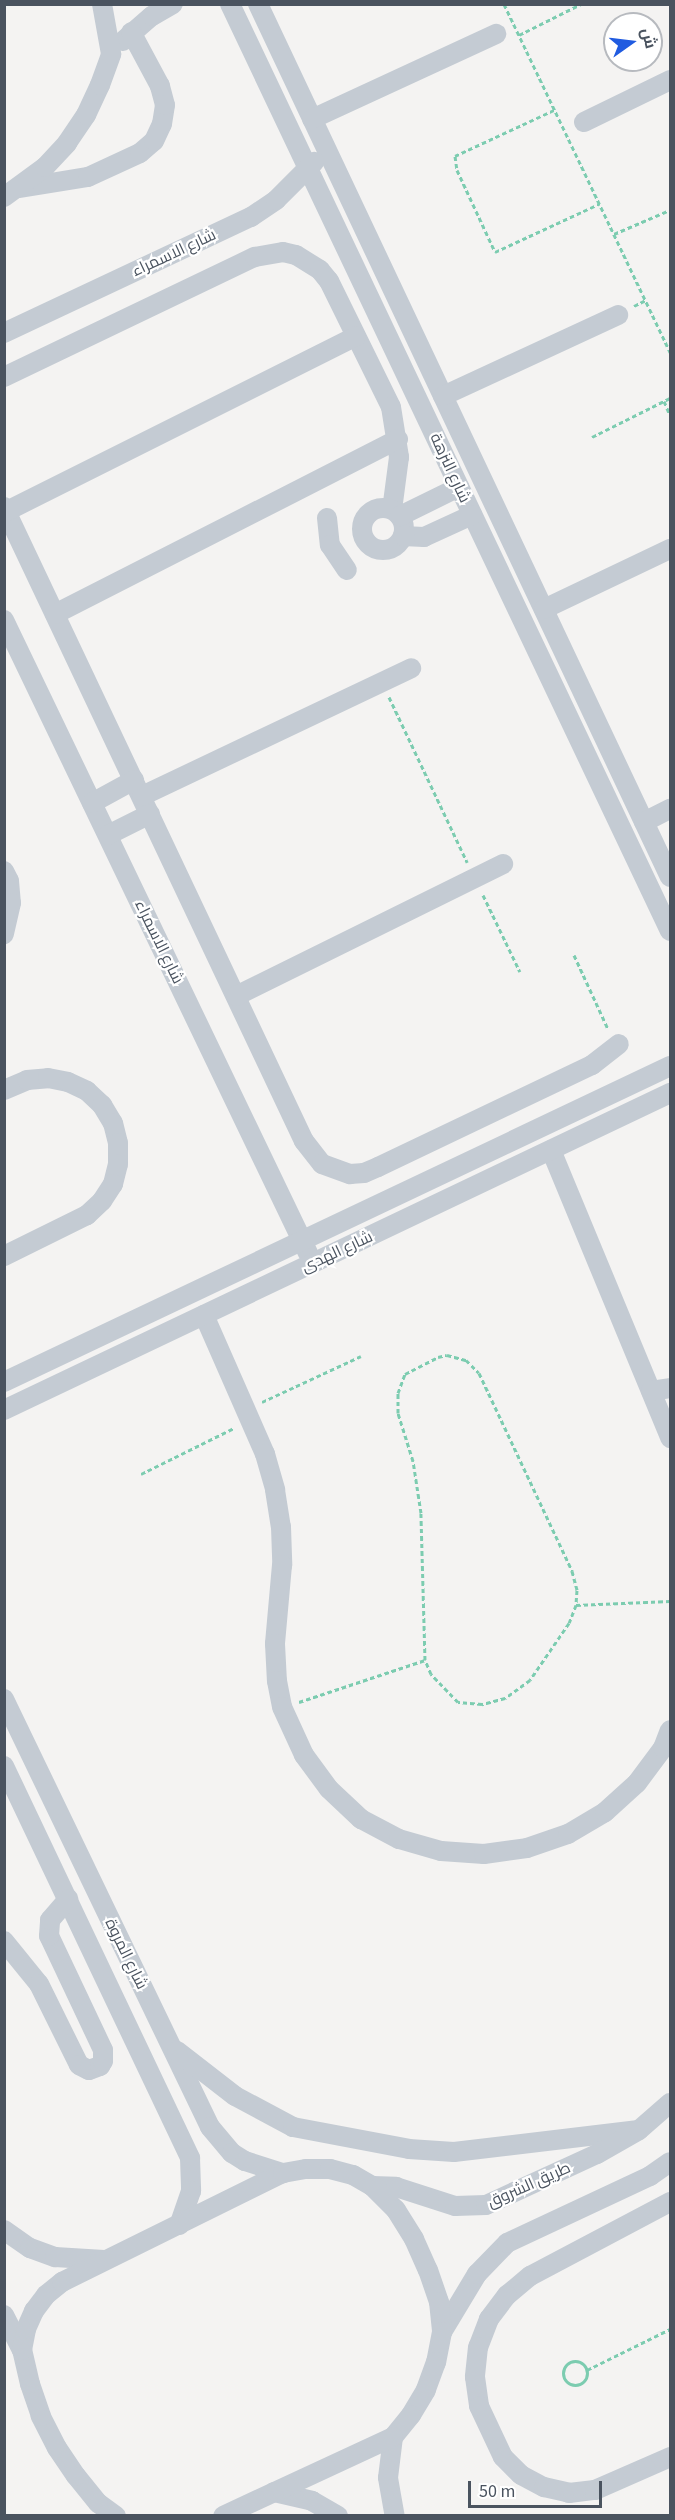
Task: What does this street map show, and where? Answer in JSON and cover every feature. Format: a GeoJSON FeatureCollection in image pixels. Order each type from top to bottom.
{"type":"FeatureCollection","features":[{"type":"Feature","properties":{"kind":"street"},"geometry":{"type":"LineString","coordinates":[[102,4],[111,54]]}},
{"type":"Feature","properties":{"kind":"street"},"geometry":{"type":"LineString","coordinates":[[12,193],[45,167],[67,142],[91,105],[111,54],[131,32],[173,4]]}},
{"type":"Feature","properties":{"kind":"street","name":"شارع النزهة"},"geometry":{"type":"LineString","coordinates":[[230,4],[670,931]]}},
{"type":"Feature","properties":{"kind":"street","name":"شارع النزهة"},"geometry":{"type":"LineString","coordinates":[[258,4],[670,877]]}},
{"type":"Feature","properties":{"kind":"street"},"geometry":{"type":"LineString","coordinates":[[12,193],[88,177],[140,153],[154,141],[162,124],[165,105],[160,86],[131,32]]}},
{"type":"Feature","properties":{"kind":"street"},"geometry":{"type":"LineString","coordinates":[[312,119],[496,34]]}},
{"type":"Feature","properties":{"kind":"street"},"geometry":{"type":"LineString","coordinates":[[584,122],[670,80]]}},
{"type":"Feature","properties":{"kind":"street","name":"شارع الاسمراء"},"geometry":{"type":"LineString","coordinates":[[4,333],[251,217],[276,200],[326,149]]}},
{"type":"Feature","properties":{"kind":"street"},"geometry":{"type":"LineString","coordinates":[[4,377],[255,257],[269,253],[296,255],[320,270],[329,280],[391,407],[398,439],[399,474],[396,513],[404,526],[403,536],[396,546],[379,550],[368,544],[362,534],[363,522],[369,512],[380,508],[396,513],[459,487]]}},
{"type":"Feature","properties":{"kind":"street"},"geometry":{"type":"LineString","coordinates":[[443,396],[618,315]]}},
{"type":"Feature","properties":{"kind":"street"},"geometry":{"type":"LineString","coordinates":[[356,336],[6,509],[311,1153],[322,1164],[350,1174],[364,1173],[592,1065],[615,1048]]}},
{"type":"Feature","properties":{"kind":"street"},"geometry":{"type":"LineString","coordinates":[[55,614],[398,439]]}},
{"type":"Feature","properties":{"kind":"street"},"geometry":{"type":"LineString","coordinates":[[403,536],[424,537],[472,515]]}},
{"type":"Feature","properties":{"kind":"street"},"geometry":{"type":"LineString","coordinates":[[327,518],[330,545],[347,570]]}},
{"type":"Feature","properties":{"kind":"street"},"geometry":{"type":"LineString","coordinates":[[330,545],[362,534]]}},
{"type":"Feature","properties":{"kind":"street"},"geometry":{"type":"LineString","coordinates":[[543,609],[670,549]]}},
{"type":"Feature","properties":{"kind":"street","name":"شارع الاسمراء"},"geometry":{"type":"LineString","coordinates":[[4,620],[312,1264]]}},
{"type":"Feature","properties":{"kind":"street"},"geometry":{"type":"LineString","coordinates":[[92,803],[142,797],[411,668]]}},
{"type":"Feature","properties":{"kind":"street"},"geometry":{"type":"LineString","coordinates":[[108,836],[142,797]]}},
{"type":"Feature","properties":{"kind":"street"},"geometry":{"type":"LineString","coordinates":[[644,822],[670,809]]}},
{"type":"Feature","properties":{"kind":"street"},"geometry":{"type":"LineString","coordinates":[[236,996],[503,864]]}},
{"type":"Feature","properties":{"kind":"street"},"geometry":{"type":"LineString","coordinates":[[4,871],[9,880],[11,903],[4,934]]}},
{"type":"Feature","properties":{"kind":"street","name":"شارع الهدى"},"geometry":{"type":"LineString","coordinates":[[4,1382],[670,1066]]}},
{"type":"Feature","properties":{"kind":"street"},"geometry":{"type":"LineString","coordinates":[[4,1089],[27,1080],[48,1078],[68,1082],[87,1091],[102,1105],[113,1123],[118,1143],[118,1164],[113,1184],[102,1201],[87,1215],[4,1256]]}},
{"type":"Feature","properties":{"kind":"street","name":"شارع الهدى"},"geometry":{"type":"LineString","coordinates":[[4,1410],[670,1093]]}},
{"type":"Feature","properties":{"kind":"street"},"geometry":{"type":"LineString","coordinates":[[551,1150],[661,1390],[670,1438]]}},
{"type":"Feature","properties":{"kind":"street"},"geometry":{"type":"LineString","coordinates":[[204,1315],[265,1454],[275,1490],[281,1527],[282,1565],[275,1644],[277,1681],[282,1707],[304,1755],[329,1789],[361,1819],[399,1839],[441,1851],[484,1854],[527,1848],[558,1838],[605,1812],[637,1783],[663,1748],[670,1730]]}},
{"type":"Feature","properties":{"kind":"street","name":"شارع المروة"},"geometry":{"type":"LineString","coordinates":[[4,1700],[210,2127],[220,2141],[246,2161],[284,2173]]}},
{"type":"Feature","properties":{"kind":"street","name":"شارع المروة"},"geometry":{"type":"LineString","coordinates":[[4,1766],[190,2158],[191,2191],[179,2225]]}},
{"type":"Feature","properties":{"kind":"street"},"geometry":{"type":"LineString","coordinates":[[4,1941],[39,1984],[79,2065],[89,2070],[100,2066],[104,2055],[103,2050],[49,1936],[50,1920],[68,1899]]}},
{"type":"Feature","properties":{"kind":"street"},"geometry":{"type":"LineString","coordinates":[[170,2044],[235,2096],[293,2127],[409,2149],[454,2152],[639,2130]]}},
{"type":"Feature","properties":{"kind":"street","name":"طريق الشروق"},"geometry":{"type":"LineString","coordinates":[[372,2186],[396,2187],[455,2206],[486,2205],[597,2154],[639,2130],[670,2103]]}},
{"type":"Feature","properties":{"kind":"street"},"geometry":{"type":"LineString","coordinates":[[442,2332],[477,2274],[507,2243],[650,2176],[670,2162]]}},
{"type":"Feature","properties":{"kind":"street"},"geometry":{"type":"LineString","coordinates":[[22,2350],[26,2330],[34,2311],[46,2295],[62,2282],[284,2173],[306,2169],[330,2169],[352,2175],[372,2186],[396,2210],[414,2239],[439,2302],[442,2332],[436,2362],[426,2390],[411,2415],[393,2437],[223,2516]]}},
{"type":"Feature","properties":{"kind":"street"},"geometry":{"type":"LineString","coordinates":[[670,2202],[530,2276],[507,2295],[489,2319],[482,2338],[475,2377],[479,2406],[502,2457],[521,2475],[544,2487],[569,2493],[595,2490],[670,2457]]}},
{"type":"Feature","properties":{"kind":"street"},"geometry":{"type":"LineString","coordinates":[[4,2230],[30,2248],[55,2257],[106,2260]]}},
{"type":"Feature","properties":{"kind":"street"},"geometry":{"type":"LineString","coordinates":[[4,2315],[22,2350],[30,2384],[57,2448],[98,2503],[116,2516]]}},
{"type":"Feature","properties":{"kind":"street"},"geometry":{"type":"LineString","coordinates":[[393,2437],[388,2478],[395,2516]]}},
{"type":"Feature","properties":{"kind":"street"},"geometry":{"type":"LineString","coordinates":[[274,2492],[312,2501],[338,2516]]}},
{"type":"Feature","properties":{"kind":"path"},"geometry":{"type":"LineString","coordinates":[[504,4],[670,352]]}},
{"type":"Feature","properties":{"kind":"path"},"geometry":{"type":"LineString","coordinates":[[519,35],[581,4]]}},
{"type":"Feature","properties":{"kind":"path"},"geometry":{"type":"LineString","coordinates":[[554,110],[455,156],[456,170],[495,252],[599,204]]}},
{"type":"Feature","properties":{"kind":"path"},"geometry":{"type":"LineString","coordinates":[[614,234],[670,210]]}},
{"type":"Feature","properties":{"kind":"path"},"geometry":{"type":"LineString","coordinates":[[663,337],[670,334]]}},
{"type":"Feature","properties":{"kind":"path"},"geometry":{"type":"LineString","coordinates":[[592,438],[670,398]]}},
{"type":"Feature","properties":{"kind":"path"},"geometry":{"type":"LineString","coordinates":[[664,401],[670,414]]}},
{"type":"Feature","properties":{"kind":"path"},"geometry":{"type":"LineString","coordinates":[[381,682],[520,972]]}},
{"type":"Feature","properties":{"kind":"path"},"geometry":{"type":"LineString","coordinates":[[574,955],[608,1024],[615,1048]]}},
{"type":"Feature","properties":{"kind":"path"},"geometry":{"type":"LineString","coordinates":[[141,1474],[248,1414],[361,1356]]}},
{"type":"Feature","properties":{"kind":"path"},"geometry":{"type":"LineString","coordinates":[[438,1357],[457,1357],[466,1360],[479,1373],[572,1572],[577,1590],[576,1605],[569,1623],[530,1680],[505,1698],[482,1704],[458,1702],[431,1674],[425,1660],[419,1491],[398,1403],[398,1393],[405,1374],[438,1357]]}},
{"type":"Feature","properties":{"kind":"path"},"geometry":{"type":"LineString","coordinates":[[576,1605],[670,1601]]}},
{"type":"Feature","properties":{"kind":"path"},"geometry":{"type":"LineString","coordinates":[[282,1707],[425,1660]]}},
{"type":"Feature","properties":{"kind":"path"},"geometry":{"type":"LineString","coordinates":[[587,2370],[670,2329]]}},
{"type":"Feature","properties":{"kind":"path"},"geometry":{"type":"LineString","coordinates":[[570,2362],[580,2362],[587,2370],[587,2376],[581,2384],[570,2385],[564,2377],[563,2371],[570,2362]]}}]}
